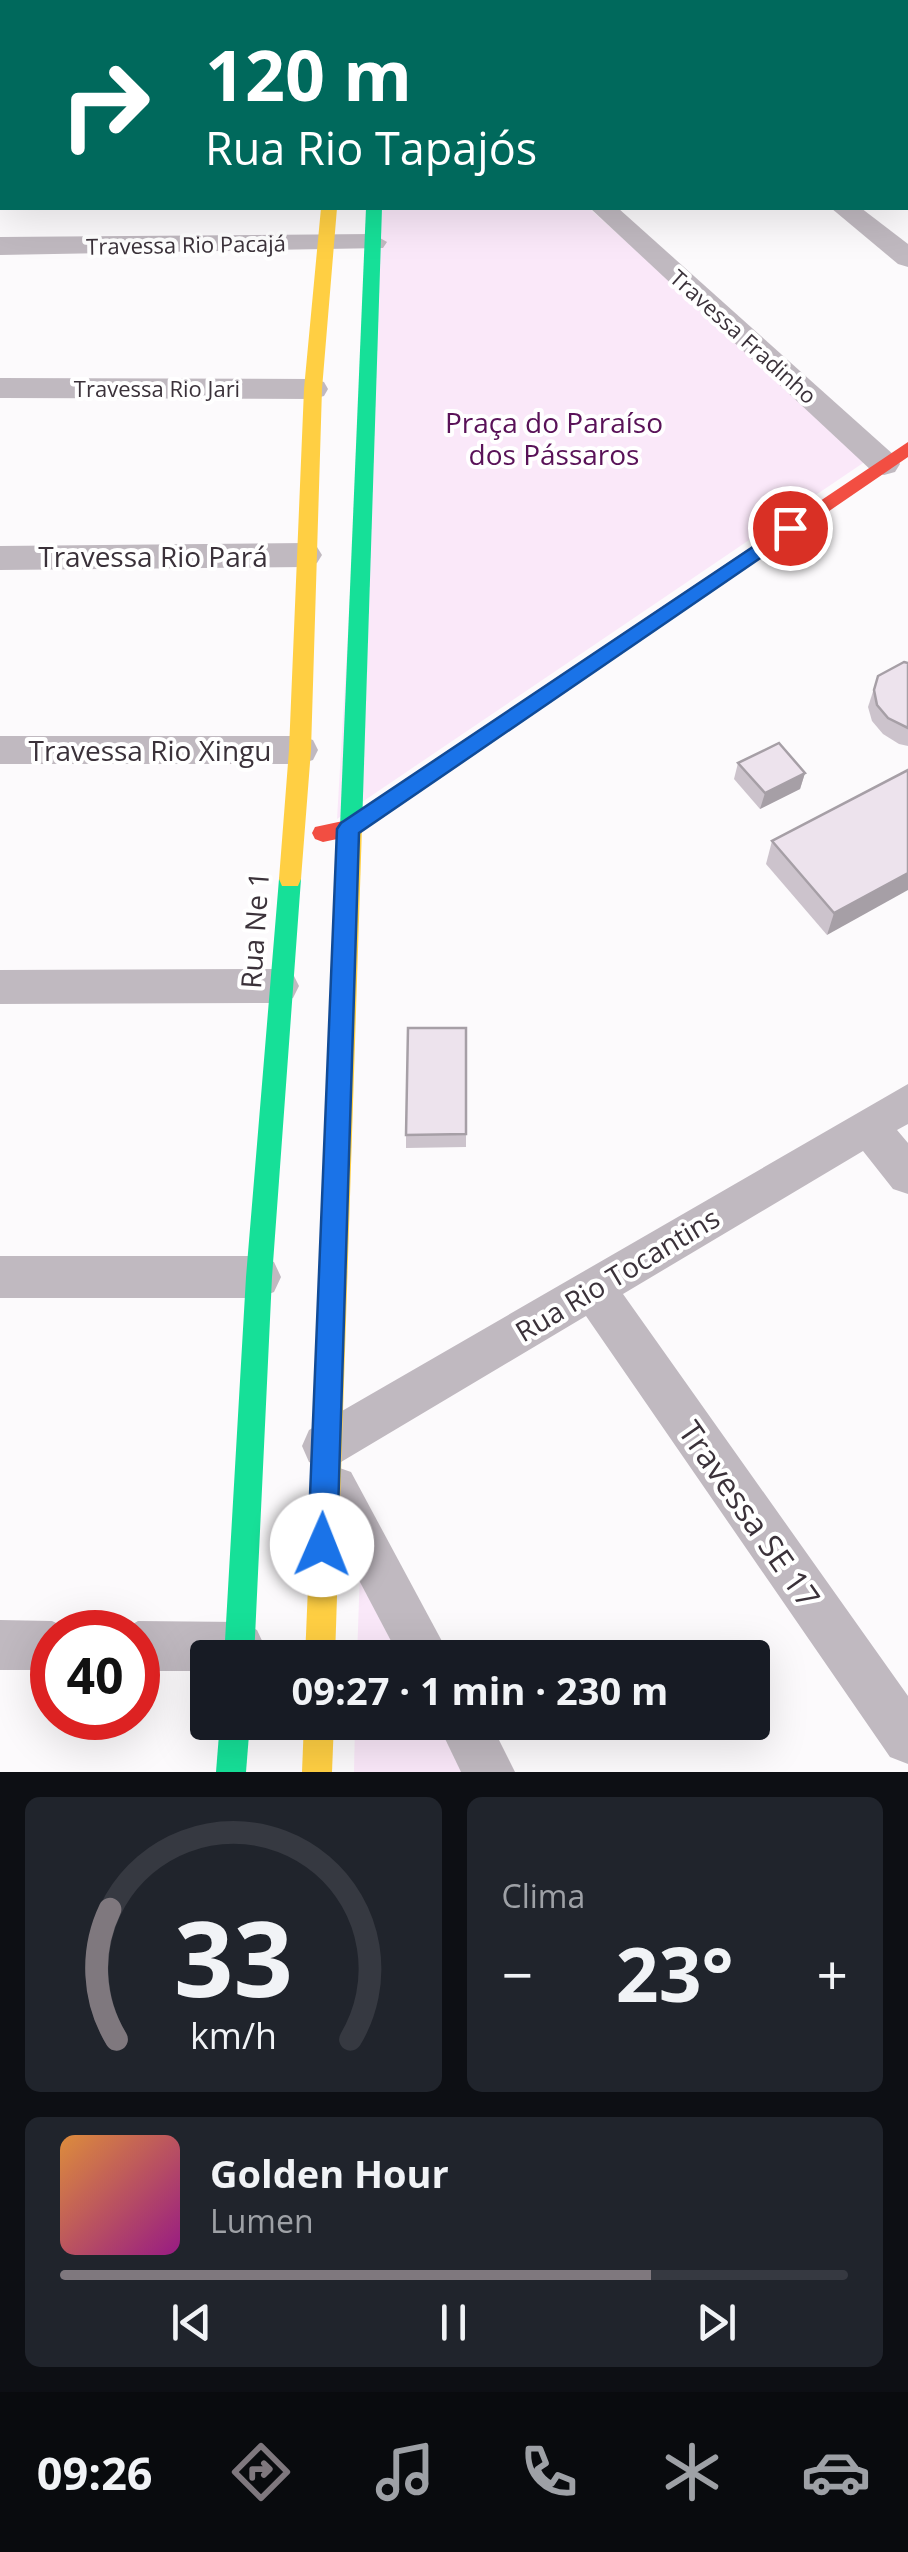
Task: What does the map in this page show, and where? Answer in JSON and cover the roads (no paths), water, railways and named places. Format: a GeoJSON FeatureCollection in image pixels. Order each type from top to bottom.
{"type":"FeatureCollection","features":[{"type":"Feature","properties":{"kind":"street","name":"Rua Ne 1"},"geometry":{"type":"LineString","coordinates":[[241,1640],[259,1276],[300,750],[314,389],[329,210]]}},
{"type":"Feature","properties":{"kind":"street"},"geometry":{"type":"LineString","coordinates":[[320,1640],[374,210]]}},
{"type":"Feature","properties":{"kind":"street","name":"Travessa Fradinho"},"geometry":{"type":"LineString","coordinates":[[605,210],[896,456]]}},
{"type":"Feature","properties":{"kind":"street"},"geometry":{"type":"LineString","coordinates":[[848,210],[908,258]]}},
{"type":"Feature","properties":{"kind":"street","name":"Travessa Rio Pacajá"},"geometry":{"type":"LineString","coordinates":[[0,246],[373,242]]}},
{"type":"Feature","properties":{"kind":"street","name":"Travessa Rio Jari"},"geometry":{"type":"LineString","coordinates":[[0,388],[314,389]]}},
{"type":"Feature","properties":{"kind":"street"},"geometry":{"type":"LineString","coordinates":[[291,838],[348,829],[896,456]]}},
{"type":"Feature","properties":{"kind":"street","name":"Travessa Rio Pará"},"geometry":{"type":"LineString","coordinates":[[0,558],[306,555]]}},
{"type":"Feature","properties":{"kind":"street","name":"Travessa Rio Xingu"},"geometry":{"type":"LineString","coordinates":[[0,750],[300,750]]}},
{"type":"Feature","properties":{"kind":"street"},"geometry":{"type":"LineString","coordinates":[[0,987],[279,986]]}},
{"type":"Feature","properties":{"kind":"street","name":"Rua Rio Tocantins"},"geometry":{"type":"LineString","coordinates":[[325,1458],[593,1288],[908,1102]]}},
{"type":"Feature","properties":{"kind":"street"},"geometry":{"type":"LineString","coordinates":[[868,1126],[908,1174]]}},
{"type":"Feature","properties":{"kind":"street"},"geometry":{"type":"LineString","coordinates":[[0,1277],[259,1276]]}},
{"type":"Feature","properties":{"kind":"street","name":"Travessa SE 17"},"geometry":{"type":"LineString","coordinates":[[593,1288],[908,1740]]}},
{"type":"Feature","properties":{"kind":"street"},"geometry":{"type":"LineString","coordinates":[[325,1458],[418,1640]]}},
{"type":"Feature","properties":{"kind":"street"},"geometry":{"type":"LineString","coordinates":[[0,1645],[30,1646]]}},
{"type":"Feature","properties":{"kind":"street"},"geometry":{"type":"LineString","coordinates":[[160,1647],[190,1649]]}},
{"type":"Feature","properties":{"kind":"street"},"geometry":{"type":"LineString","coordinates":[[231,1772],[233,1740]]}},
{"type":"Feature","properties":{"kind":"street"},"geometry":{"type":"LineString","coordinates":[[318,1740],[318,1772]]}},
{"type":"Feature","properties":{"kind":"street"},"geometry":{"type":"LineString","coordinates":[[472,1740],[489,1772]]}},
{"type":"Feature","properties":{"kind":"park label","name":"Praça do Paraíso dos Pássaros"},"geometry":{"type":"Point","coordinates":[554,438]}}]}
